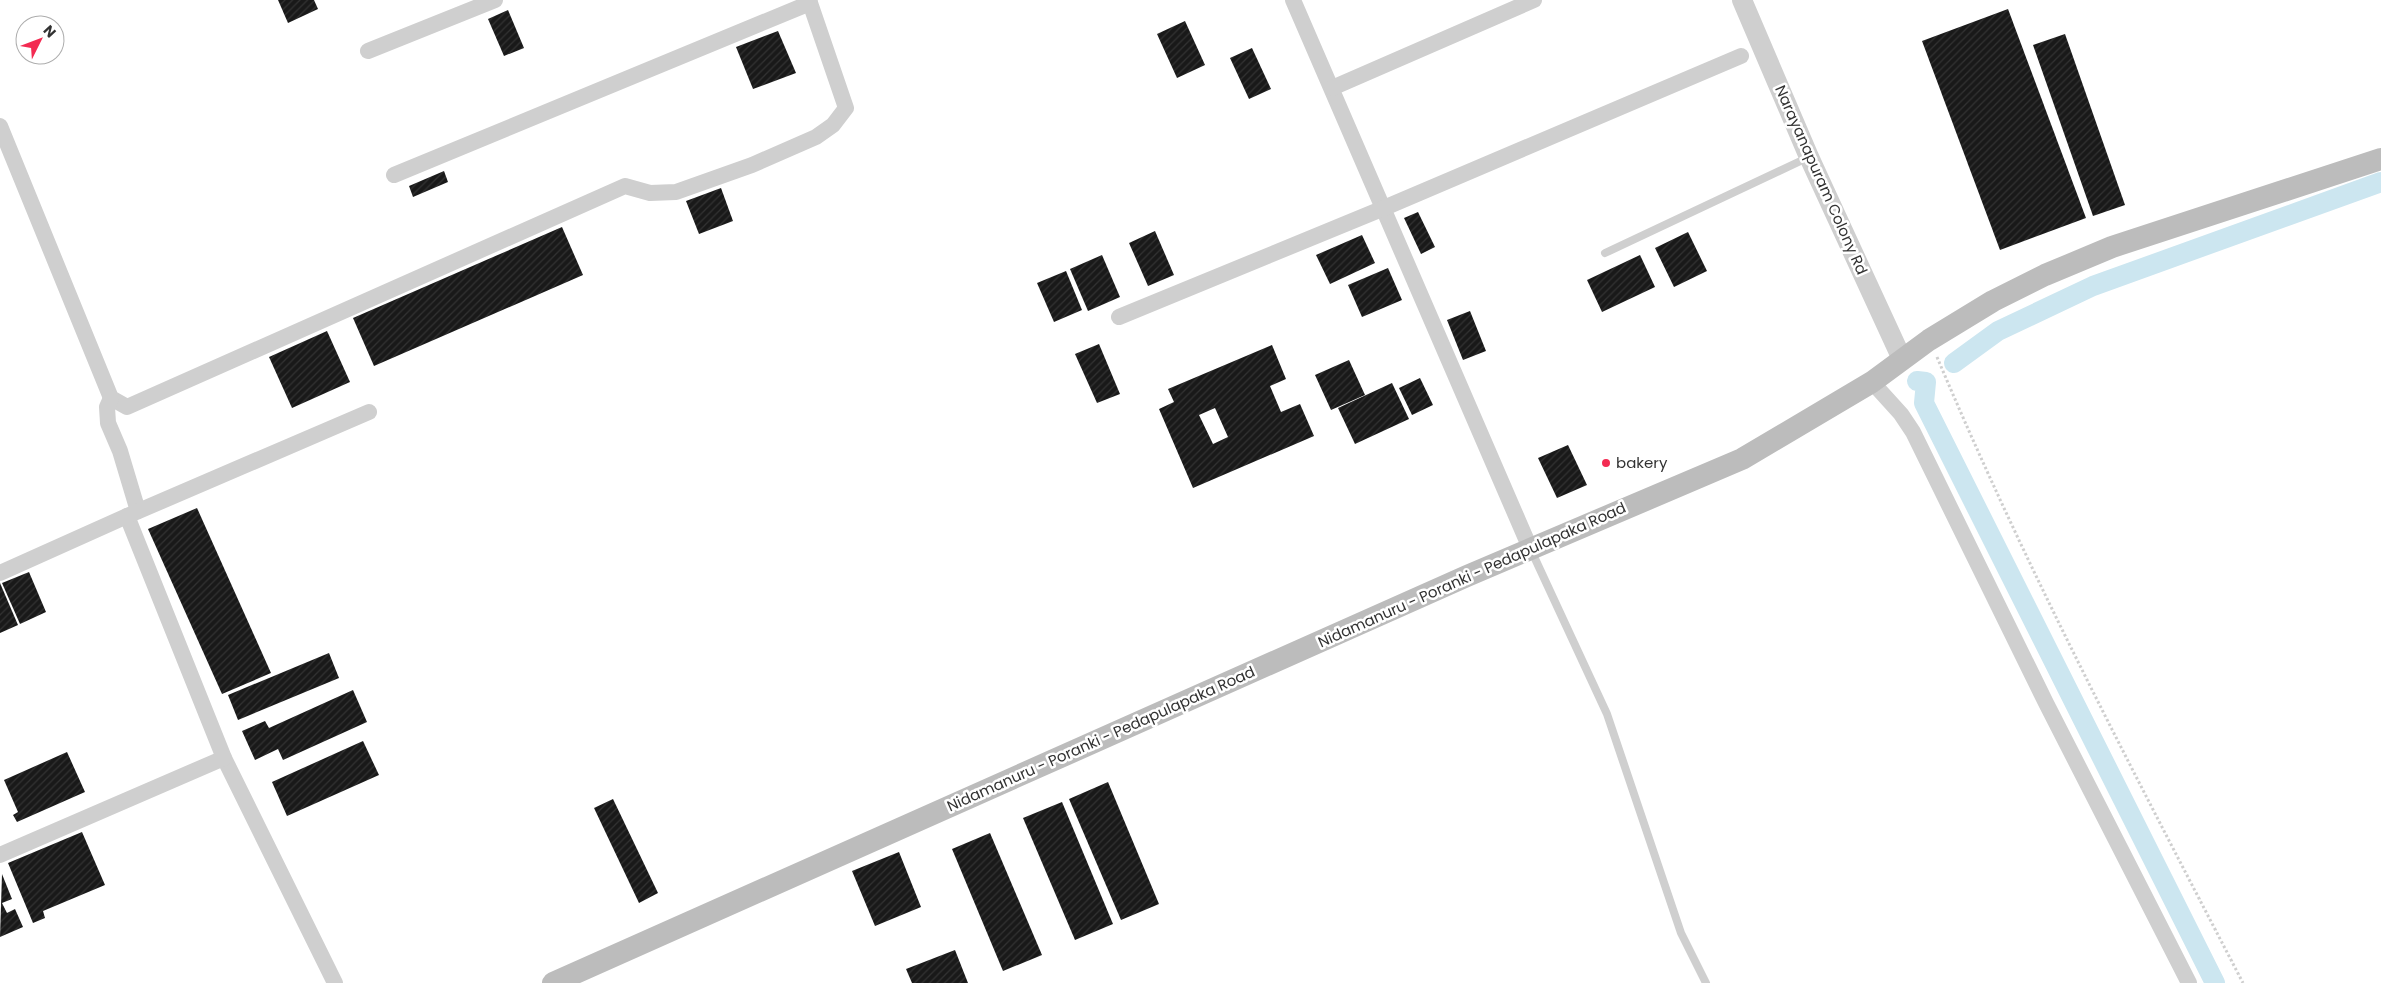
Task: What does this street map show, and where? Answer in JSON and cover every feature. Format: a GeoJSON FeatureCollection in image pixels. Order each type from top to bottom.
{"type":"FeatureCollection","features":[{"type":"Feature","properties":{"kind":"main road","name":"Nidamanuru - Poranki - Pedapulapaka Road"},"geometry":{"type":"LineString","coordinates":[[553,983],[1530,548],[1742,459],[1872,382],[1929,340],[1993,300],[2112,246],[2381,159]]}},
{"type":"Feature","properties":{"kind":"street"},"geometry":{"type":"LineString","coordinates":[[368,51],[495,0]]}},
{"type":"Feature","properties":{"kind":"street"},"geometry":{"type":"LineString","coordinates":[[1293,0],[1530,548]]}},
{"type":"Feature","properties":{"kind":"street"},"geometry":{"type":"LineString","coordinates":[[1332,88],[1534,0]]}},
{"type":"Feature","properties":{"kind":"street","name":"Narayanapuram Colony Rd"},"geometry":{"type":"LineString","coordinates":[[1742,0],[1809,157],[1902,359]]}},
{"type":"Feature","properties":{"kind":"street"},"geometry":{"type":"LineString","coordinates":[[0,126],[111,398],[127,407],[625,186],[650,193],[676,192],[752,165],[816,137],[833,125],[846,108],[809,1],[394,176]]}},
{"type":"Feature","properties":{"kind":"street"},"geometry":{"type":"LineString","coordinates":[[1119,317],[1384,208],[1741,56]]}},
{"type":"Feature","properties":{"kind":"street"},"geometry":{"type":"LineString","coordinates":[[1872,382],[1901,414],[1914,432],[2046,703],[2189,983]]}},
{"type":"Feature","properties":{"kind":"street"},"geometry":{"type":"LineString","coordinates":[[111,398],[107,407],[108,423],[120,451],[133,513],[224,758],[335,983]]}},
{"type":"Feature","properties":{"kind":"street"},"geometry":{"type":"LineString","coordinates":[[0,573],[133,513],[369,412]]}},
{"type":"Feature","properties":{"kind":"street"},"geometry":{"type":"LineString","coordinates":[[0,855],[224,758]]}},
{"type":"Feature","properties":{"kind":"lane"},"geometry":{"type":"LineString","coordinates":[[1605,253],[1809,157]]}},
{"type":"Feature","properties":{"kind":"lane"},"geometry":{"type":"LineString","coordinates":[[1530,548],[1607,714],[1681,933],[1706,983]]}},
{"type":"Feature","properties":{"kind":"path"},"geometry":{"type":"LineString","coordinates":[[1929,340],[1974,445],[2081,669],[2243,983]]}},
{"type":"Feature","properties":{"kind":"building"},"geometry":{"type":"Polygon","coordinates":[[[278,0],[314,0],[318,9],[288,23],[278,0]]]}},
{"type":"Feature","properties":{"kind":"building"},"geometry":{"type":"Polygon","coordinates":[[[2008,9],[2086,218],[2000,250],[1922,41],[2008,9]]]}},
{"type":"Feature","properties":{"kind":"building"},"geometry":{"type":"Polygon","coordinates":[[[508,10],[524,48],[504,56],[488,19],[508,10]]]}},
{"type":"Feature","properties":{"kind":"building"},"geometry":{"type":"Polygon","coordinates":[[[1185,21],[1205,65],[1177,78],[1157,34],[1185,21]]]}},
{"type":"Feature","properties":{"kind":"building"},"geometry":{"type":"Polygon","coordinates":[[[778,31],[796,73],[753,89],[736,47],[778,31]]]}},
{"type":"Feature","properties":{"kind":"building"},"geometry":{"type":"Polygon","coordinates":[[[2065,34],[2125,205],[2093,216],[2033,45],[2065,34]]]}},
{"type":"Feature","properties":{"kind":"building"},"geometry":{"type":"Polygon","coordinates":[[[1252,48],[1271,89],[1249,99],[1230,58],[1252,48]]]}},
{"type":"Feature","properties":{"kind":"building"},"geometry":{"type":"Polygon","coordinates":[[[444,171],[448,182],[413,197],[409,186],[444,171]]]}},
{"type":"Feature","properties":{"kind":"building"},"geometry":{"type":"Polygon","coordinates":[[[721,188],[733,221],[699,234],[686,201],[721,188]]]}},
{"type":"Feature","properties":{"kind":"building"},"geometry":{"type":"Polygon","coordinates":[[[1418,212],[1435,247],[1421,254],[1404,218],[1418,212]]]}},
{"type":"Feature","properties":{"kind":"building"},"geometry":{"type":"Polygon","coordinates":[[[562,227],[583,275],[374,366],[353,318],[562,227]]]}},
{"type":"Feature","properties":{"kind":"building"},"geometry":{"type":"Polygon","coordinates":[[[1155,231],[1174,275],[1148,286],[1129,243],[1155,231]]]}},
{"type":"Feature","properties":{"kind":"building"},"geometry":{"type":"Polygon","coordinates":[[[1688,232],[1707,271],[1674,287],[1655,248],[1688,232]]]}},
{"type":"Feature","properties":{"kind":"building"},"geometry":{"type":"Polygon","coordinates":[[[1362,235],[1375,263],[1330,284],[1316,255],[1362,235]]]}},
{"type":"Feature","properties":{"kind":"building"},"geometry":{"type":"Polygon","coordinates":[[[1102,255],[1120,297],[1088,311],[1070,269],[1102,255]]]}},
{"type":"Feature","properties":{"kind":"building"},"geometry":{"type":"Polygon","coordinates":[[[1640,255],[1655,287],[1602,312],[1587,280],[1640,255]]]}},
{"type":"Feature","properties":{"kind":"building"},"geometry":{"type":"Polygon","coordinates":[[[1388,268],[1402,300],[1362,317],[1348,285],[1388,268]]]}},
{"type":"Feature","properties":{"kind":"building"},"geometry":{"type":"Polygon","coordinates":[[[1066,271],[1082,310],[1054,322],[1037,283],[1066,271]]]}},
{"type":"Feature","properties":{"kind":"building"},"geometry":{"type":"Polygon","coordinates":[[[1470,311],[1486,351],[1463,360],[1447,320],[1470,311]]]}},
{"type":"Feature","properties":{"kind":"building"},"geometry":{"type":"Polygon","coordinates":[[[327,331],[350,382],[292,408],[269,357],[327,331]]]}},
{"type":"Feature","properties":{"kind":"building"},"geometry":{"type":"Polygon","coordinates":[[[1099,344],[1120,394],[1097,403],[1075,354],[1099,344]]]}},
{"type":"Feature","properties":{"kind":"building"},"geometry":{"type":"Polygon","coordinates":[[[1272,345],[1286,379],[1270,386],[1281,412],[1300,404],[1314,436],[1193,488],[1159,409],[1174,402],[1168,389],[1272,345]],[[1215,408],[1199,415],[1213,444],[1228,437],[1215,408]]]}},
{"type":"Feature","properties":{"kind":"building"},"geometry":{"type":"Polygon","coordinates":[[[1349,360],[1365,395],[1331,410],[1315,375],[1349,360]]]}},
{"type":"Feature","properties":{"kind":"building"},"geometry":{"type":"Polygon","coordinates":[[[1420,378],[1433,405],[1412,415],[1399,388],[1420,378]]]}},
{"type":"Feature","properties":{"kind":"building"},"geometry":{"type":"Polygon","coordinates":[[[1392,383],[1409,419],[1355,444],[1338,408],[1392,383]]]}},
{"type":"Feature","properties":{"kind":"building"},"geometry":{"type":"Polygon","coordinates":[[[1568,445],[1587,485],[1557,498],[1538,458],[1568,445]]]}},
{"type":"Feature","properties":{"kind":"building"},"geometry":{"type":"Polygon","coordinates":[[[197,508],[271,673],[222,694],[148,529],[197,508]]]}},
{"type":"Feature","properties":{"kind":"building"},"geometry":{"type":"Polygon","coordinates":[[[29,572],[46,612],[20,624],[2,583],[29,572]]]}},
{"type":"Feature","properties":{"kind":"building"},"geometry":{"type":"Polygon","coordinates":[[[0,583],[18,625],[0,633],[0,583]]]}},
{"type":"Feature","properties":{"kind":"building"},"geometry":{"type":"Polygon","coordinates":[[[329,653],[339,678],[238,720],[228,695],[329,653]]]}},
{"type":"Feature","properties":{"kind":"building"},"geometry":{"type":"Polygon","coordinates":[[[353,690],[367,722],[283,760],[278,749],[255,760],[242,731],[265,721],[269,728],[353,690]]]}},
{"type":"Feature","properties":{"kind":"building"},"geometry":{"type":"Polygon","coordinates":[[[363,741],[379,775],[287,816],[272,782],[363,741]]]}},
{"type":"Feature","properties":{"kind":"building"},"geometry":{"type":"Polygon","coordinates":[[[67,752],[85,792],[17,822],[13,815],[18,812],[4,780],[67,752]]]}},
{"type":"Feature","properties":{"kind":"building"},"geometry":{"type":"Polygon","coordinates":[[[1108,782],[1159,904],[1121,920],[1069,799],[1108,782]]]}},
{"type":"Feature","properties":{"kind":"building"},"geometry":{"type":"Polygon","coordinates":[[[613,799],[658,893],[639,903],[594,808],[613,799]]]}},
{"type":"Feature","properties":{"kind":"building"},"geometry":{"type":"Polygon","coordinates":[[[1062,802],[1113,924],[1075,940],[1023,818],[1062,802]]]}},
{"type":"Feature","properties":{"kind":"building"},"geometry":{"type":"Polygon","coordinates":[[[82,832],[105,885],[43,911],[45,918],[33,923],[8,863],[82,832]]]}},
{"type":"Feature","properties":{"kind":"building"},"geometry":{"type":"Polygon","coordinates":[[[990,833],[1042,955],[1003,971],[952,849],[990,833]]]}},
{"type":"Feature","properties":{"kind":"building"},"geometry":{"type":"Polygon","coordinates":[[[899,852],[921,907],[875,926],[852,871],[899,852]]]}},
{"type":"Feature","properties":{"kind":"building"},"geometry":{"type":"Polygon","coordinates":[[[2,874],[12,899],[2,903],[7,913],[15,909],[23,927],[0,937],[2,874]]]}},
{"type":"Feature","properties":{"kind":"building"},"geometry":{"type":"Polygon","coordinates":[[[955,950],[968,983],[912,983],[906,969],[955,950]]]}},
{"type":"Feature","properties":{"kind":"waterway"},"geometry":{"type":"LineString","coordinates":[[1954,363],[1998,331],[2093,286],[2381,182]]}},
{"type":"Feature","properties":{"kind":"waterway"},"geometry":{"type":"LineString","coordinates":[[1917,381],[1926,382],[1924,403],[2215,983]]}},
{"type":"Feature","properties":{"kind":"place","name":"bakery"},"geometry":{"type":"Point","coordinates":[1606,463]}}]}
